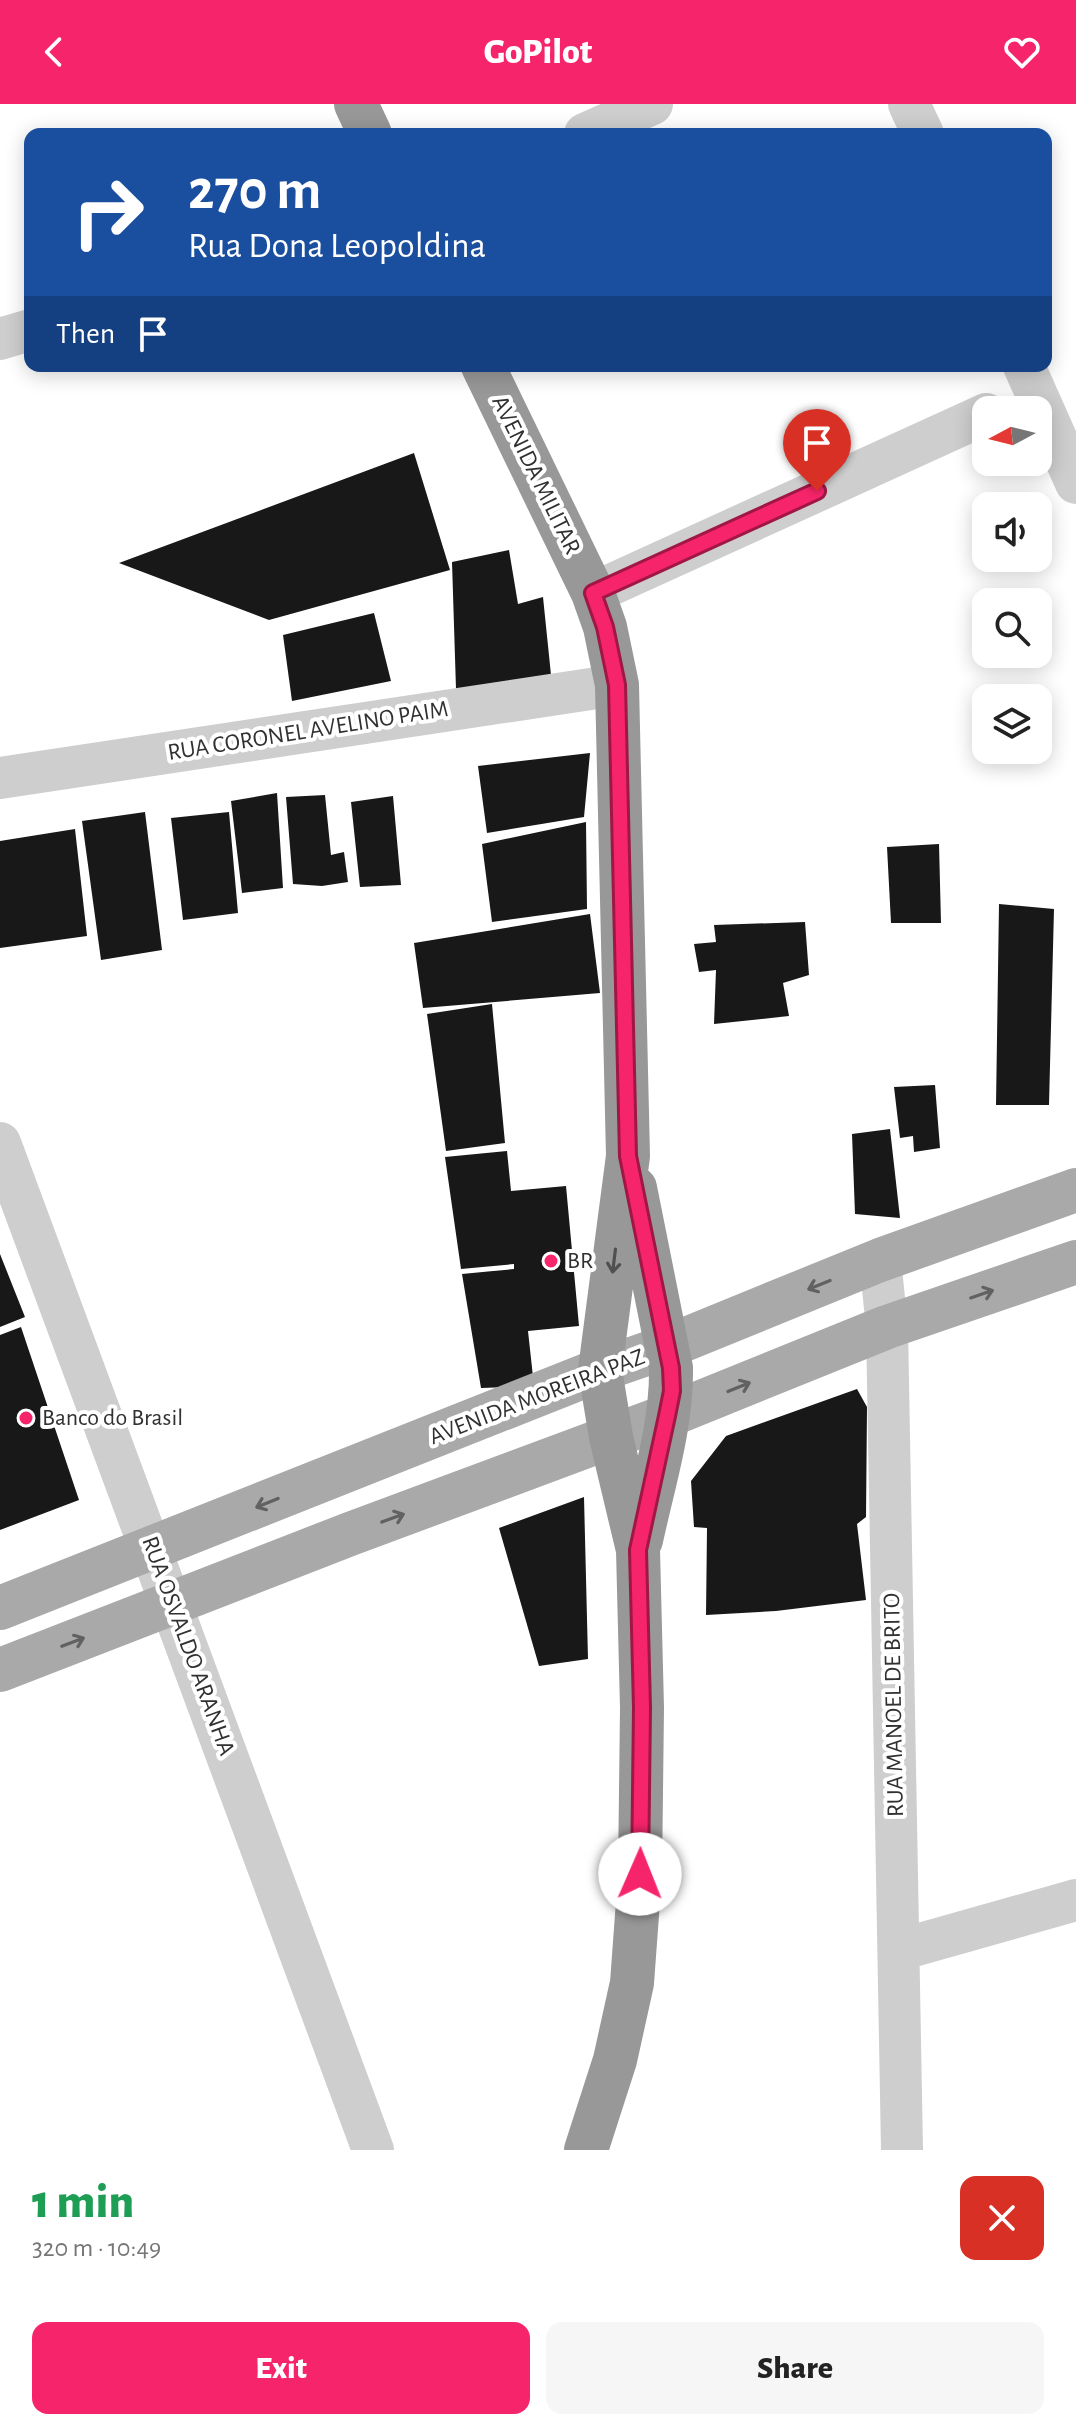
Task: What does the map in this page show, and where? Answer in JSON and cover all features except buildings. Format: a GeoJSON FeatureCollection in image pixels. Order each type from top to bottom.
{"type":"FeatureCollection","features":[{"type":"Feature","properties":{"kind":"highway"},"geometry":{"type":"LineString","coordinates":[[356,104],[367,128]]}},
{"type":"Feature","properties":{"kind":"highway","name":"AVENIDA MILITAR"},"geometry":{"type":"LineString","coordinates":[[486,372],[593,593],[605,627],[617,685],[628,1156],[600,1370],[611,1437],[638,1550],[642,1708],[640,1874],[632,1983],[615,2060],[586,2150]]}},
{"type":"Feature","properties":{"kind":"highway","name":"AVENIDA MILITAR"},"geometry":{"type":"LineString","coordinates":[[628,1156],[669,1346],[672,1391],[638,1550]]}},
{"type":"Feature","properties":{"kind":"main road","name":"AVENIDA MOREIRA PAZ"},"geometry":{"type":"LineString","coordinates":[[0,1608],[880,1260],[1076,1190]]}},
{"type":"Feature","properties":{"kind":"main road"},"geometry":{"type":"LineString","coordinates":[[0,1670],[350,1534],[667,1416],[887,1327],[1076,1262]]}},
{"type":"Feature","properties":{"kind":"main road"},"geometry":{"type":"LineString","coordinates":[[330,1478],[350,1534]]}},
{"type":"Feature","properties":{"kind":"street"},"geometry":{"type":"LineString","coordinates":[[598,128],[652,104]]}},
{"type":"Feature","properties":{"kind":"street"},"geometry":{"type":"LineString","coordinates":[[909,104],[920,128]]}},
{"type":"Feature","properties":{"kind":"street"},"geometry":{"type":"LineString","coordinates":[[0,339],[24,332]]}},
{"type":"Feature","properties":{"kind":"street"},"geometry":{"type":"LineString","coordinates":[[1011,396],[1030,379],[1076,483]]}},
{"type":"Feature","properties":{"kind":"street"},"geometry":{"type":"LineString","coordinates":[[593,593],[972,420]]}},
{"type":"Feature","properties":{"kind":"street","name":"RUA CORONEL AVELINO PAIM"},"geometry":{"type":"LineString","coordinates":[[0,778],[617,685]]}},
{"type":"Feature","properties":{"kind":"street","name":"RUA OSVALDO ARANHA"},"geometry":{"type":"LineString","coordinates":[[0,1143],[373,2150]]}},
{"type":"Feature","properties":{"kind":"street","name":"RUA MANOEL DE BRITO"},"geometry":{"type":"LineString","coordinates":[[880,1260],[887,1327],[902,2150]]}},
{"type":"Feature","properties":{"kind":"street"},"geometry":{"type":"LineString","coordinates":[[899,1950],[1076,1900]]}},
{"type":"Feature","properties":{"kind":"place","name":"BR"},"geometry":{"type":"Point","coordinates":[551,1261]}},
{"type":"Feature","properties":{"kind":"place","name":"Banco do Brasil"},"geometry":{"type":"Point","coordinates":[26,1418]}},
{"type":"Feature","properties":{"kind":"route"},"geometry":{"type":"LineString","coordinates":[[640,1874],[642,1708],[638,1550],[672,1391],[669,1346],[628,1156],[617,685],[605,627],[593,593],[817,491]]}}]}
